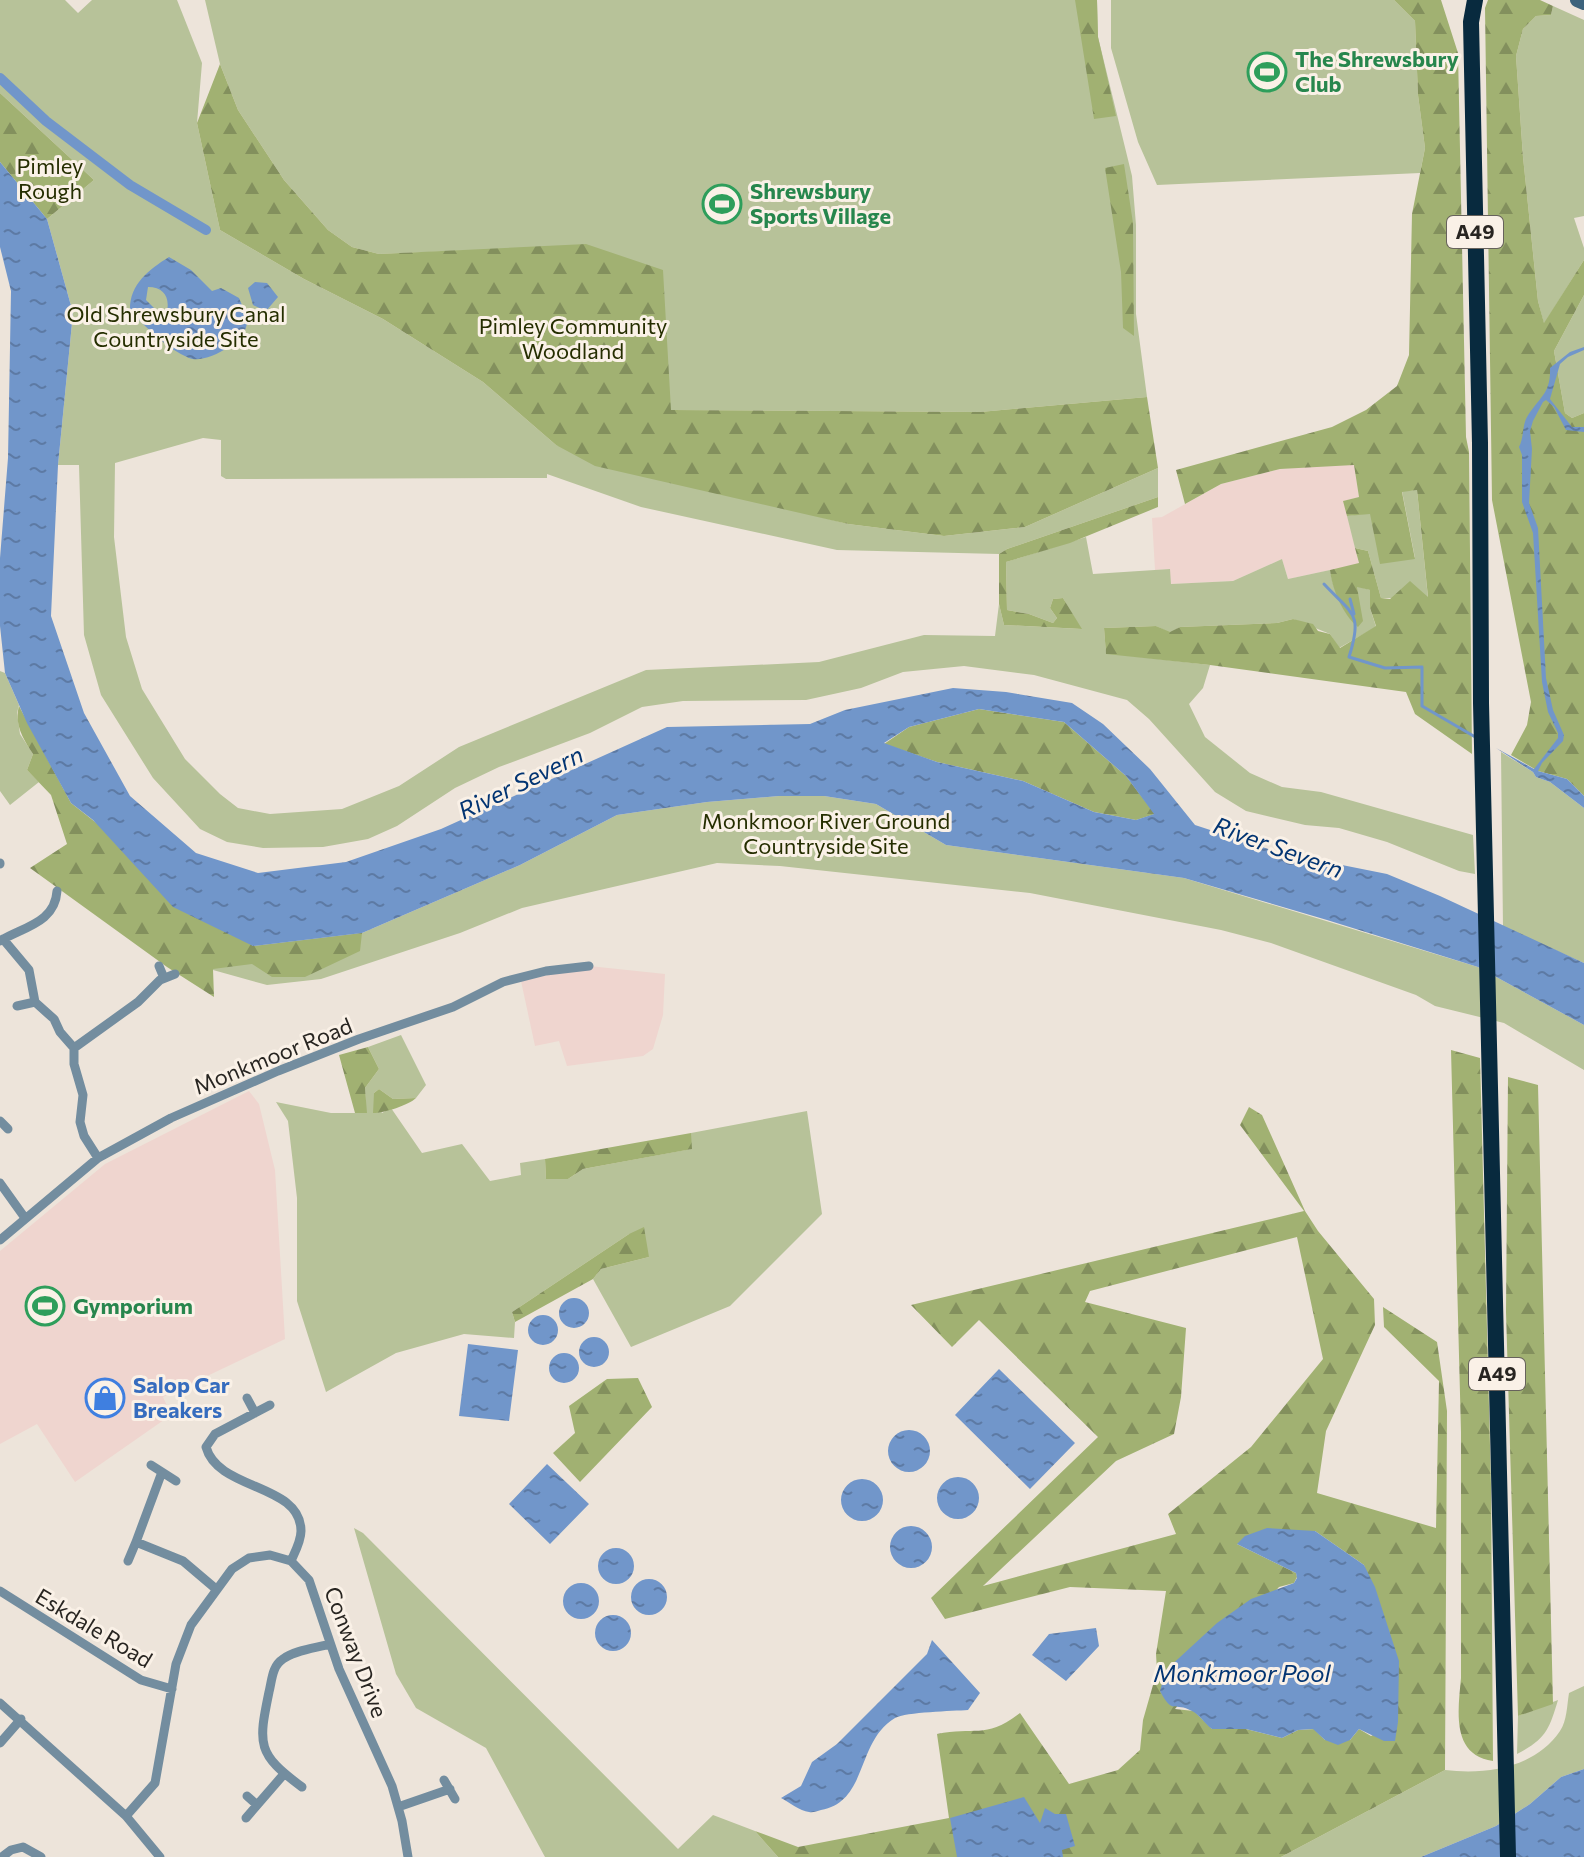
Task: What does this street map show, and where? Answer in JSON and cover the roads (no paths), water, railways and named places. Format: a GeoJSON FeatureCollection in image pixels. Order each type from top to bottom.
{"type":"FeatureCollection","features":[{"type":"Feature","properties":{"kind":"highway","name":"A49"},"geometry":{"type":"LineString","coordinates":[[1466,0],[1471,22]]}},
{"type":"Feature","properties":{"kind":"highway","name":"A49"},"geometry":{"type":"LineString","coordinates":[[1475,0],[1471,22],[1480,443],[1481,703],[1508,1857]]}},
{"type":"Feature","properties":{"kind":"main road"},"geometry":{"type":"LineString","coordinates":[[1577,0],[1584,3]]}},
{"type":"Feature","properties":{"kind":"street"},"geometry":{"type":"LineString","coordinates":[[68,901],[57,895],[48,916],[1,940],[29,970],[35,1002],[54,1019],[60,1032],[74,1048],[74,1064],[83,1095],[80,1122],[84,1136],[98,1158]]}},
{"type":"Feature","properties":{"kind":"street"},"geometry":{"type":"LineString","coordinates":[[159,966],[164,978]]}},
{"type":"Feature","properties":{"kind":"street","name":"Monkmoor Road"},"geometry":{"type":"LineString","coordinates":[[0,1240],[98,1158],[171,1118],[359,1039],[453,1007],[503,982],[546,971],[589,966]]}},
{"type":"Feature","properties":{"kind":"street"},"geometry":{"type":"LineString","coordinates":[[74,1048],[138,1002],[164,978],[175,974]]}},
{"type":"Feature","properties":{"kind":"street"},"geometry":{"type":"LineString","coordinates":[[17,1006],[35,1002]]}},
{"type":"Feature","properties":{"kind":"street"},"geometry":{"type":"LineString","coordinates":[[0,1121],[8,1129]]}},
{"type":"Feature","properties":{"kind":"street"},"geometry":{"type":"LineString","coordinates":[[0,1183],[25,1218]]}},
{"type":"Feature","properties":{"kind":"street"},"geometry":{"type":"LineString","coordinates":[[247,1398],[255,1413]]}},
{"type":"Feature","properties":{"kind":"street"},"geometry":{"type":"LineString","coordinates":[[126,1816],[155,1783],[185,1637],[232,1569],[249,1558],[270,1555],[291,1561],[301,1535],[300,1523],[293,1512],[270,1493],[223,1471],[207,1451],[203,1440],[270,1405]]}},
{"type":"Feature","properties":{"kind":"street"},"geometry":{"type":"LineString","coordinates":[[151,1465],[176,1481]]}},
{"type":"Feature","properties":{"kind":"street"},"geometry":{"type":"LineString","coordinates":[[128,1561],[162,1472]]}},
{"type":"Feature","properties":{"kind":"street"},"geometry":{"type":"LineString","coordinates":[[136,1542],[183,1561],[216,1589]]}},
{"type":"Feature","properties":{"kind":"street","name":"Conway Drive"},"geometry":{"type":"LineString","coordinates":[[291,1561],[309,1580],[351,1697],[387,1775],[398,1807],[408,1857]]}},
{"type":"Feature","properties":{"kind":"street","name":"Eskdale Road"},"geometry":{"type":"LineString","coordinates":[[0,1591],[141,1680],[172,1689]]}},
{"type":"Feature","properties":{"kind":"street"},"geometry":{"type":"LineString","coordinates":[[302,1787],[268,1758],[262,1734],[274,1669],[287,1656],[330,1644]]}},
{"type":"Feature","properties":{"kind":"street"},"geometry":{"type":"LineString","coordinates":[[0,1703],[126,1816],[160,1857]]}},
{"type":"Feature","properties":{"kind":"street"},"geometry":{"type":"LineString","coordinates":[[0,1743],[21,1719]]}},
{"type":"Feature","properties":{"kind":"street"},"geometry":{"type":"LineString","coordinates":[[246,1818],[284,1774]]}},
{"type":"Feature","properties":{"kind":"street"},"geometry":{"type":"LineString","coordinates":[[398,1807],[450,1789]]}},
{"type":"Feature","properties":{"kind":"street"},"geometry":{"type":"LineString","coordinates":[[247,1796],[257,1805]]}},
{"type":"Feature","properties":{"kind":"street"},"geometry":{"type":"LineString","coordinates":[[2,1857],[11,1850],[23,1847],[41,1857]]}},
{"type":"Feature","properties":{"kind":"water"},"geometry":{"type":"Polygon","coordinates":[[[0,162],[47,219],[73,313],[58,465],[51,616],[84,713],[130,796],[196,853],[258,873],[346,862],[441,829],[667,727],[810,724],[845,710],[953,688],[1006,692],[1072,703],[1103,724],[1150,769],[1195,825],[1277,852],[1387,874],[1584,963],[1584,1025],[1478,967],[1327,920],[1184,878],[946,845],[876,804],[824,796],[707,802],[617,815],[520,865],[362,933],[253,946],[173,907],[93,820],[71,803],[27,723],[5,673],[0,626],[0,558],[8,458],[11,291],[0,247],[0,162]],[[979,709],[909,727],[884,743],[937,762],[1023,781],[1094,812],[1136,820],[1154,814],[1126,776],[1064,722],[979,709]]]}},
{"type":"Feature","properties":{"kind":"water"},"geometry":{"type":"Polygon","coordinates":[[[169,257],[191,270],[212,291],[221,288],[239,298],[247,322],[245,329],[233,344],[215,355],[196,359],[181,354],[165,344],[130,311],[136,286],[147,273],[169,257]],[[148,287],[146,300],[162,316],[166,315],[168,304],[165,295],[148,287]]]}},
{"type":"Feature","properties":{"kind":"water"},"geometry":{"type":"Polygon","coordinates":[[[255,282],[267,283],[278,297],[266,311],[253,305],[248,288],[255,282]]]}},
{"type":"Feature","properties":{"kind":"water"},"geometry":{"type":"Polygon","coordinates":[[[1584,347],[1584,350],[1560,364],[1550,399],[1572,427],[1584,427],[1584,432],[1566,430],[1554,407],[1546,400],[1543,402],[1530,431],[1529,503],[1538,528],[1546,678],[1553,710],[1564,735],[1563,741],[1538,771],[1567,779],[1584,796],[1584,808],[1496,748],[1534,769],[1558,738],[1548,712],[1542,682],[1533,533],[1522,502],[1522,455],[1519,447],[1527,417],[1546,390],[1550,368],[1570,352],[1584,347]]]}},
{"type":"Feature","properties":{"kind":"water"},"geometry":{"type":"Polygon","coordinates":[[[574,1298],[580,1299],[588,1307],[588,1319],[580,1327],[574,1328],[568,1327],[560,1319],[559,1313],[560,1307],[568,1299],[574,1298]]]}},
{"type":"Feature","properties":{"kind":"water"},"geometry":{"type":"Polygon","coordinates":[[[543,1315],[549,1316],[557,1324],[557,1336],[549,1344],[543,1345],[537,1344],[529,1336],[528,1330],[529,1324],[537,1316],[543,1315]]]}},
{"type":"Feature","properties":{"kind":"water"},"geometry":{"type":"Polygon","coordinates":[[[594,1337],[600,1338],[608,1346],[608,1358],[600,1366],[594,1367],[588,1366],[580,1358],[579,1352],[580,1346],[588,1338],[594,1337]]]}},
{"type":"Feature","properties":{"kind":"water"},"geometry":{"type":"Polygon","coordinates":[[[468,1344],[518,1350],[509,1421],[459,1416],[468,1344]]]}},
{"type":"Feature","properties":{"kind":"water"},"geometry":{"type":"Polygon","coordinates":[[[564,1353],[570,1354],[578,1362],[578,1374],[570,1382],[564,1383],[558,1382],[550,1374],[549,1368],[550,1362],[558,1354],[564,1353]]]}},
{"type":"Feature","properties":{"kind":"water"},"geometry":{"type":"Polygon","coordinates":[[[999,1369],[1075,1443],[1030,1489],[955,1415],[999,1369]]]}},
{"type":"Feature","properties":{"kind":"water"},"geometry":{"type":"Polygon","coordinates":[[[909,1430],[924,1436],[930,1451],[924,1466],[909,1472],[894,1466],[888,1451],[894,1436],[909,1430]]]}},
{"type":"Feature","properties":{"kind":"water"},"geometry":{"type":"Polygon","coordinates":[[[547,1464],[589,1504],[550,1544],[509,1504],[547,1464]]]}},
{"type":"Feature","properties":{"kind":"water"},"geometry":{"type":"Polygon","coordinates":[[[958,1477],[973,1483],[979,1498],[973,1513],[958,1519],[943,1513],[937,1498],[943,1483],[958,1477]]]}},
{"type":"Feature","properties":{"kind":"water"},"geometry":{"type":"Polygon","coordinates":[[[862,1479],[877,1485],[883,1500],[877,1515],[862,1521],[847,1515],[841,1500],[847,1485],[862,1479]]]}},
{"type":"Feature","properties":{"kind":"water"},"geometry":{"type":"Polygon","coordinates":[[[911,1526],[926,1532],[932,1547],[926,1562],[911,1568],[896,1562],[890,1547],[896,1532],[911,1526]]]}},
{"type":"Feature","properties":{"kind":"water","name":"Monkmoor Pool"},"geometry":{"type":"Polygon","coordinates":[[[1267,1528],[1315,1531],[1364,1565],[1375,1587],[1399,1661],[1395,1741],[1384,1741],[1359,1729],[1350,1740],[1338,1745],[1325,1740],[1313,1729],[1298,1730],[1282,1738],[1246,1729],[1212,1729],[1195,1712],[1171,1706],[1164,1699],[1160,1691],[1166,1670],[1217,1623],[1251,1599],[1294,1583],[1296,1573],[1237,1544],[1245,1536],[1267,1528]]]}},
{"type":"Feature","properties":{"kind":"water"},"geometry":{"type":"Polygon","coordinates":[[[616,1548],[629,1553],[634,1566],[629,1579],[616,1584],[603,1579],[598,1566],[603,1553],[616,1548]]]}},
{"type":"Feature","properties":{"kind":"water"},"geometry":{"type":"Polygon","coordinates":[[[649,1579],[662,1584],[667,1597],[662,1610],[649,1615],[636,1610],[631,1597],[636,1584],[649,1579]]]}},
{"type":"Feature","properties":{"kind":"water"},"geometry":{"type":"Polygon","coordinates":[[[581,1583],[594,1588],[599,1601],[594,1614],[581,1619],[568,1614],[563,1601],[568,1588],[581,1583]]]}},
{"type":"Feature","properties":{"kind":"water"},"geometry":{"type":"Polygon","coordinates":[[[613,1615],[626,1620],[631,1633],[626,1646],[613,1651],[600,1646],[595,1633],[600,1620],[613,1615]]]}},
{"type":"Feature","properties":{"kind":"water"},"geometry":{"type":"Polygon","coordinates":[[[1096,1628],[1099,1646],[1066,1681],[1032,1655],[1049,1634],[1096,1628]]]}},
{"type":"Feature","properties":{"kind":"water"},"geometry":{"type":"Polygon","coordinates":[[[932,1640],[980,1693],[968,1710],[895,1718],[874,1741],[855,1783],[836,1805],[810,1812],[781,1798],[801,1786],[812,1762],[837,1744],[927,1654],[932,1640]]]}},
{"type":"Feature","properties":{"kind":"water"},"geometry":{"type":"Polygon","coordinates":[[[1584,1769],[1584,1857],[1421,1857],[1496,1826],[1530,1804],[1561,1777],[1584,1769]]]}},
{"type":"Feature","properties":{"kind":"water"},"geometry":{"type":"Polygon","coordinates":[[[1024,1797],[1040,1823],[1045,1808],[1055,1814],[1066,1814],[1075,1846],[1062,1850],[1063,1857],[957,1857],[950,1818],[1024,1797]]]}},
{"type":"Feature","properties":{"kind":"waterway"},"geometry":{"type":"LineString","coordinates":[[0,78],[46,121],[130,185],[206,230]]}},
{"type":"Feature","properties":{"kind":"waterway"},"geometry":{"type":"LineString","coordinates":[[1324,584],[1353,616],[1355,631],[1349,657],[1385,668],[1422,667],[1422,706],[1477,738]]}},
{"type":"Feature","properties":{"kind":"waterway"},"geometry":{"type":"LineString","coordinates":[[1350,599],[1354,614]]}},
{"type":"Feature","properties":{"kind":"place","name":"The Shrewsbury Club"},"geometry":{"type":"Point","coordinates":[1267,72]}},
{"type":"Feature","properties":{"kind":"place","name":"Shrewsbury Sports Village"},"geometry":{"type":"Point","coordinates":[722,204]}},
{"type":"Feature","properties":{"kind":"place","name":"Gymporium"},"geometry":{"type":"Point","coordinates":[45,1306]}},
{"type":"Feature","properties":{"kind":"place","name":"Salop Car Breakers"},"geometry":{"type":"Point","coordinates":[105,1398]}},
{"type":"Feature","properties":{"kind":"park label","name":"Pimley Rough"},"geometry":{"type":"Point","coordinates":[50,178]}},
{"type":"Feature","properties":{"kind":"park label","name":"Old Shrewsbury Canal Countryside Site"},"geometry":{"type":"Point","coordinates":[176,326]}},
{"type":"Feature","properties":{"kind":"park label","name":"Pimley Community Woodland"},"geometry":{"type":"Point","coordinates":[573,338]}},
{"type":"Feature","properties":{"kind":"park label","name":"Monkmoor River Ground Countryside Site"},"geometry":{"type":"Point","coordinates":[826,834]}},
{"type":"Feature","properties":{"kind":"water label","name":"River Severn"},"geometry":{"type":"Point","coordinates":[521,783]}},
{"type":"Feature","properties":{"kind":"water label","name":"River Severn"},"geometry":{"type":"Point","coordinates":[1278,848]}}]}
